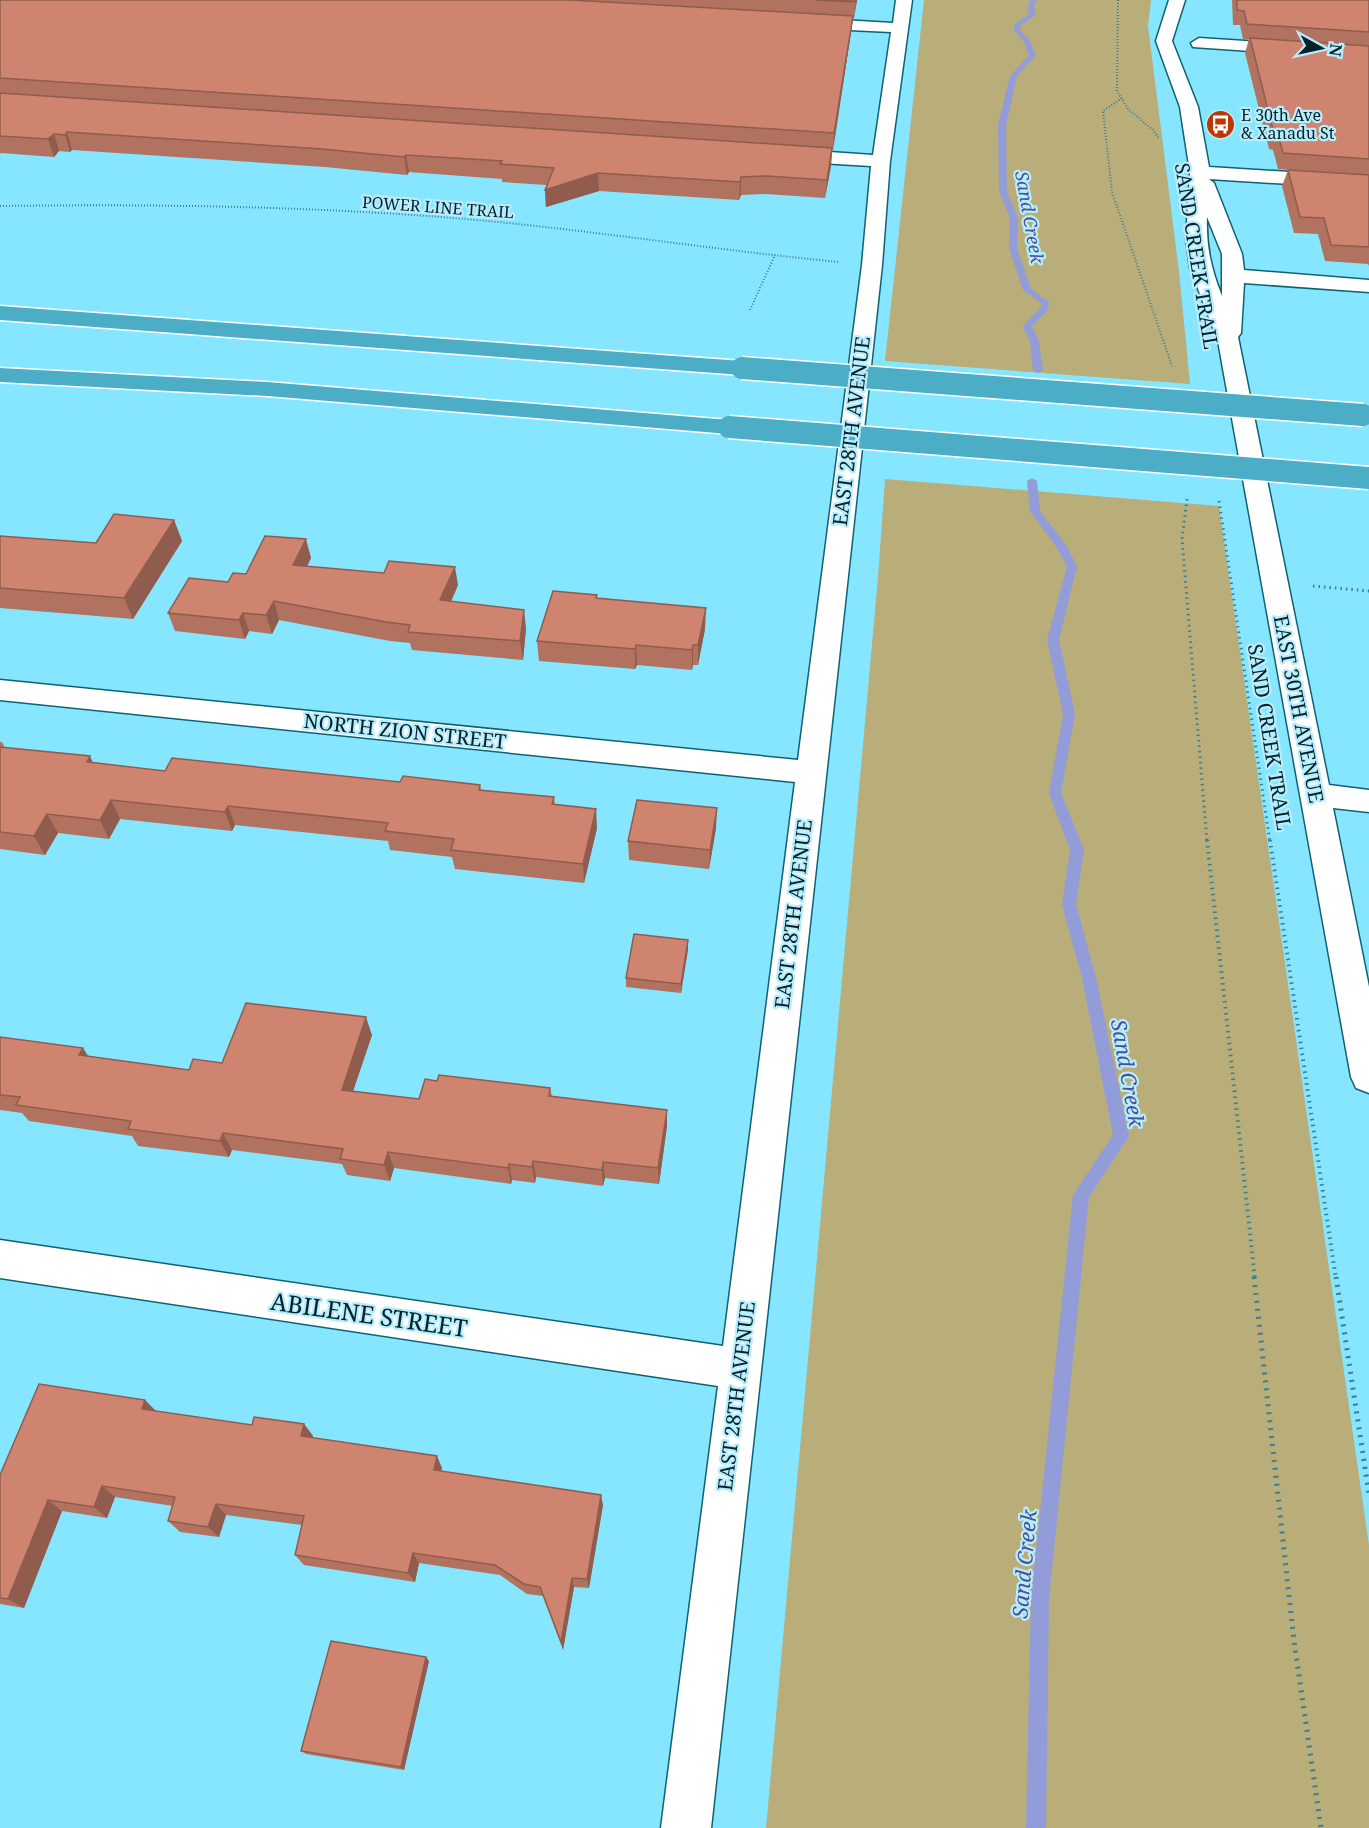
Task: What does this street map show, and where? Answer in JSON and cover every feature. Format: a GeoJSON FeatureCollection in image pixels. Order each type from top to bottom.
{"type":"FeatureCollection","features":[{"type":"Feature","properties":{"kind":"highway"},"geometry":{"type":"LineString","coordinates":[[0,313],[1366,415]]}},
{"type":"Feature","properties":{"kind":"highway"},"geometry":{"type":"LineString","coordinates":[[0,375],[267,389],[1369,478]]}},
{"type":"Feature","properties":{"kind":"street","name":"EAST 30TH AVENUE"},"geometry":{"type":"LineString","coordinates":[[1177,0],[1187,42],[1188,106]]}},
{"type":"Feature","properties":{"kind":"street","name":"EAST 30TH AVENUE"},"geometry":{"type":"LineString","coordinates":[[1184,0],[1188,106],[1200,172],[1232,254],[1234,276],[1229,341]]}},
{"type":"Feature","properties":{"kind":"street"},"geometry":{"type":"LineString","coordinates":[[796,22],[902,14]]}},
{"type":"Feature","properties":{"kind":"street","name":"EAST 28TH AVENUE"},"geometry":{"type":"LineString","coordinates":[[686,1828],[872,265],[881,161],[902,14]]}},
{"type":"Feature","properties":{"kind":"street"},"geometry":{"type":"LineString","coordinates":[[1187,42],[1369,54]]}},
{"type":"Feature","properties":{"kind":"street"},"geometry":{"type":"LineString","coordinates":[[772,154],[881,161]]}},
{"type":"Feature","properties":{"kind":"street","name":"EAST 30TH AVENUE"},"geometry":{"type":"LineString","coordinates":[[1200,172],[1197,250],[1204,281],[1229,341],[1369,1077]]}},
{"type":"Feature","properties":{"kind":"street"},"geometry":{"type":"LineString","coordinates":[[1200,172],[1369,183]]}},
{"type":"Feature","properties":{"kind":"street"},"geometry":{"type":"LineString","coordinates":[[1234,276],[1369,286]]}},
{"type":"Feature","properties":{"kind":"street","name":"NORTH ZION STREET"},"geometry":{"type":"LineString","coordinates":[[0,690],[810,772]]}},
{"type":"Feature","properties":{"kind":"street"},"geometry":{"type":"LineString","coordinates":[[1315,795],[1369,801]]}},
{"type":"Feature","properties":{"kind":"street","name":"ABILENE STREET"},"geometry":{"type":"LineString","coordinates":[[0,1259],[739,1369]]}},
{"type":"Feature","properties":{"kind":"path"},"geometry":{"type":"LineString","coordinates":[[1118,0],[1117,91],[1122,98],[1103,111],[1112,192],[1173,373]]}},
{"type":"Feature","properties":{"kind":"path","name":"SAND CREEK TRAIL"},"geometry":{"type":"LineString","coordinates":[[1122,98],[1128,109],[1153,130],[1159,140]]}},
{"type":"Feature","properties":{"kind":"path","name":"POWER LINE TRAIL"},"geometry":{"type":"LineString","coordinates":[[0,206],[221,206],[464,219],[602,232],[775,255],[872,265]]}},
{"type":"Feature","properties":{"kind":"path"},"geometry":{"type":"LineString","coordinates":[[750,310],[775,255]]}},
{"type":"Feature","properties":{"kind":"path","name":"SAND CREEK TRAIL"},"geometry":{"type":"LineString","coordinates":[[1217,491],[1369,1494]]}},
{"type":"Feature","properties":{"kind":"path"},"geometry":{"type":"LineString","coordinates":[[1187,497],[1182,539],[1207,840],[1294,1641],[1321,1828]]}},
{"type":"Feature","properties":{"kind":"path"},"geometry":{"type":"LineString","coordinates":[[1327,587],[1369,591]]}},
{"type":"Feature","properties":{"kind":"shaded area"},"geometry":{"type":"Polygon","coordinates":[[[924,0],[1151,0],[1148,26],[1179,271],[1190,384],[885,361],[924,0]]]}},
{"type":"Feature","properties":{"kind":"shaded area"},"geometry":{"type":"Polygon","coordinates":[[[885,479],[1219,506],[1369,1545],[1369,1828],[766,1828],[885,479]]]}},
{"type":"Feature","properties":{"kind":"building"},"geometry":{"type":"Polygon","coordinates":[[[0,0],[571,0],[853,16],[834,133],[0,78],[0,0]]]}},
{"type":"Feature","properties":{"kind":"building"},"geometry":{"type":"Polygon","coordinates":[[[816,0],[856,0],[856,2],[816,0]]]}},
{"type":"Feature","properties":{"kind":"building"},"geometry":{"type":"Polygon","coordinates":[[[1237,0],[1369,0],[1369,32],[1247,24],[1244,11],[1237,10],[1237,0]]]}},
{"type":"Feature","properties":{"kind":"building"},"geometry":{"type":"Polygon","coordinates":[[[1250,38],[1369,46],[1369,159],[1283,153],[1278,134],[1274,134],[1250,38]]]}},
{"type":"Feature","properties":{"kind":"building"},"geometry":{"type":"Polygon","coordinates":[[[0,93],[832,148],[827,180],[767,176],[741,177],[740,182],[598,173],[545,190],[554,168],[500,164],[502,161],[406,155],[404,157],[322,149],[67,132],[65,135],[54,134],[48,139],[0,136],[0,93]]]}},
{"type":"Feature","properties":{"kind":"building"},"geometry":{"type":"Polygon","coordinates":[[[1288,170],[1369,175],[1369,247],[1331,245],[1324,218],[1300,217],[1288,170]]]}},
{"type":"Feature","properties":{"kind":"building"},"geometry":{"type":"Polygon","coordinates":[[[114,514],[174,520],[124,598],[0,588],[0,536],[96,543],[114,514]]]}},
{"type":"Feature","properties":{"kind":"building"},"geometry":{"type":"Polygon","coordinates":[[[265,536],[306,539],[293,565],[384,573],[389,561],[455,567],[440,600],[524,610],[520,641],[408,632],[410,625],[274,601],[266,615],[243,613],[239,620],[168,613],[189,578],[228,582],[233,573],[246,574],[265,536]]]}},
{"type":"Feature","properties":{"kind":"building"},"geometry":{"type":"Polygon","coordinates":[[[553,591],[597,595],[596,598],[706,608],[698,645],[693,645],[692,650],[636,645],[635,649],[537,641],[553,591]]]}},
{"type":"Feature","properties":{"kind":"building"},"geometry":{"type":"Polygon","coordinates":[[[0,747],[90,756],[87,762],[165,771],[172,758],[400,782],[403,776],[480,785],[479,790],[554,797],[552,804],[596,809],[583,864],[451,850],[454,839],[385,831],[388,823],[228,806],[225,812],[111,800],[100,820],[47,814],[34,836],[0,832],[0,747]]]}},
{"type":"Feature","properties":{"kind":"building"},"geometry":{"type":"Polygon","coordinates":[[[637,800],[717,808],[710,850],[628,841],[637,800]]]}},
{"type":"Feature","properties":{"kind":"building"},"geometry":{"type":"Polygon","coordinates":[[[634,934],[688,940],[681,984],[626,978],[634,934]]]}},
{"type":"Feature","properties":{"kind":"building"},"geometry":{"type":"Polygon","coordinates":[[[246,1003],[366,1017],[342,1090],[419,1099],[425,1079],[437,1081],[439,1075],[550,1088],[549,1096],[667,1110],[658,1168],[603,1162],[602,1170],[533,1161],[532,1167],[509,1164],[508,1168],[388,1152],[384,1165],[340,1159],[343,1149],[223,1133],[220,1141],[128,1129],[131,1121],[16,1105],[20,1097],[0,1095],[0,1037],[83,1048],[79,1055],[189,1070],[193,1059],[222,1063],[246,1003]]]}},
{"type":"Feature","properties":{"kind":"building"},"geometry":{"type":"Polygon","coordinates":[[[39,1384],[145,1400],[142,1409],[252,1425],[254,1417],[304,1424],[301,1436],[437,1456],[434,1470],[601,1495],[587,1579],[572,1578],[561,1642],[540,1587],[524,1584],[495,1565],[413,1553],[408,1573],[295,1555],[304,1516],[216,1504],[208,1527],[168,1521],[175,1497],[102,1486],[94,1507],[48,1500],[8,1599],[0,1598],[0,1475],[39,1384]]]}},
{"type":"Feature","properties":{"kind":"building"},"geometry":{"type":"Polygon","coordinates":[[[331,1641],[426,1657],[401,1767],[301,1751],[331,1641]]]}},
{"type":"Feature","properties":{"kind":"waterway","name":"Sand Creek"},"geometry":{"type":"LineString","coordinates":[[1034,0],[1031,5],[1032,15],[1017,25],[1017,30],[1027,41],[1033,55],[1014,76],[1002,125],[1003,191],[1014,218],[1013,248],[1027,290],[1045,302],[1045,308],[1027,326],[1034,342],[1038,370]]}},
{"type":"Feature","properties":{"kind":"waterway","name":"Sand Creek"},"geometry":{"type":"LineString","coordinates":[[1032,481],[1035,511],[1062,547],[1072,566],[1053,640],[1069,714],[1055,793],[1077,850],[1069,904],[1089,978],[1121,1136],[1081,1195],[1040,1599],[1036,1828]]}},
{"type":"Feature","properties":{"kind":"place","name":"E 30th Ave & Xanadu St"},"geometry":{"type":"Point","coordinates":[1220,124]}}]}
